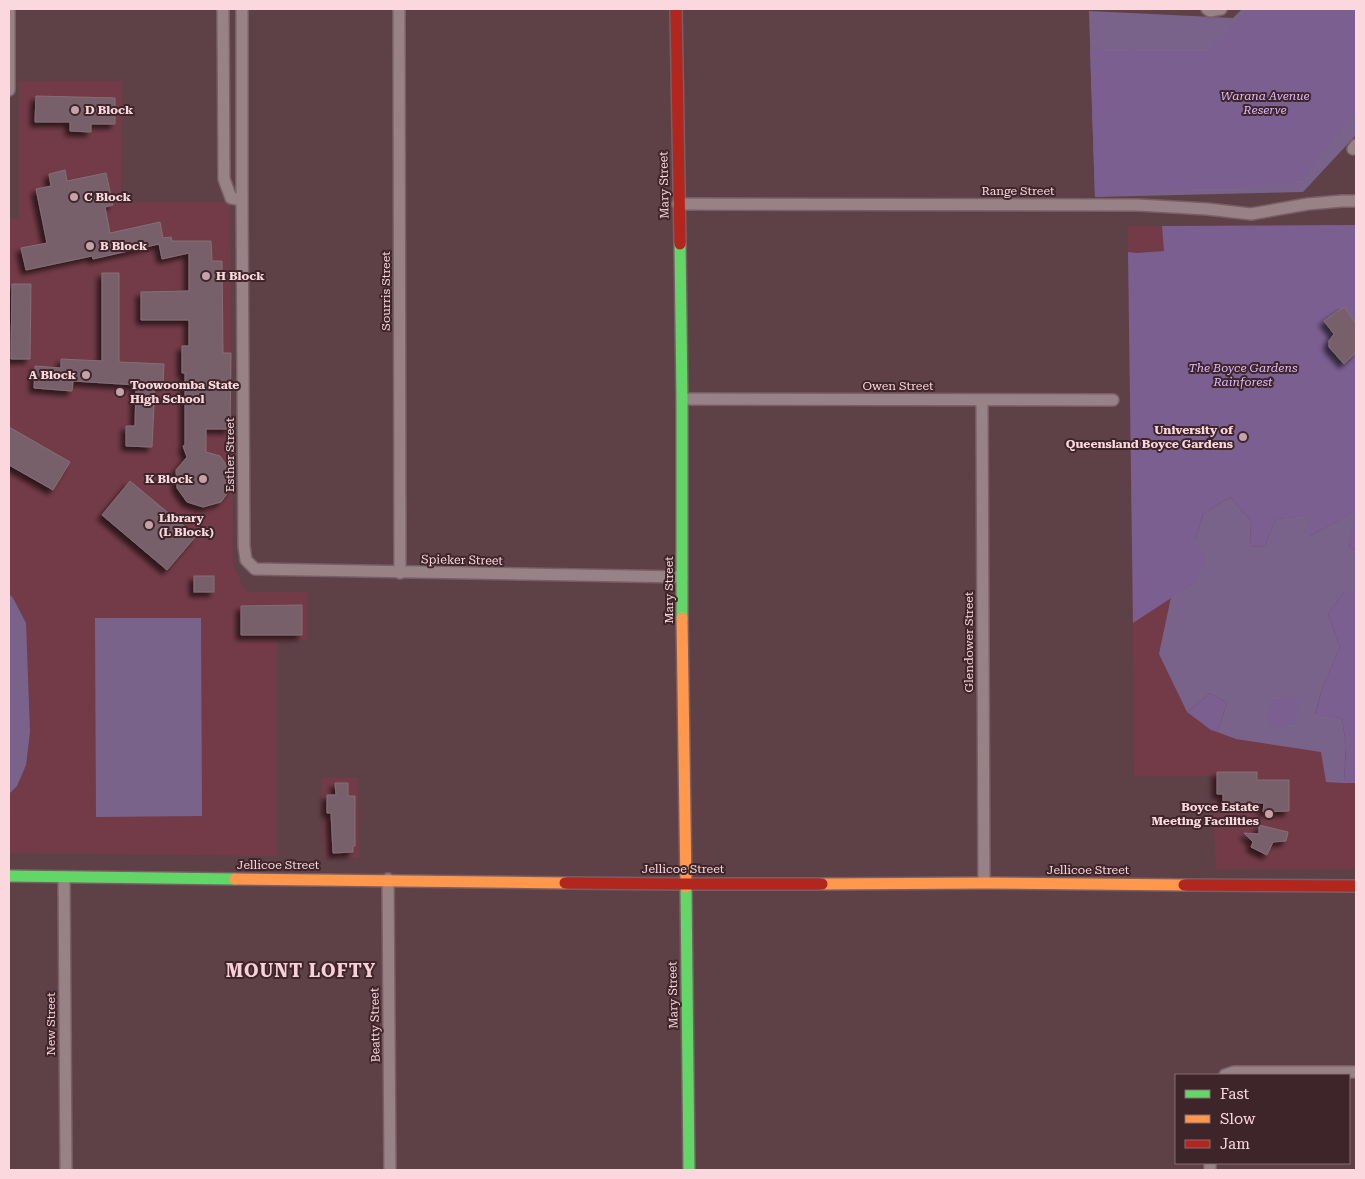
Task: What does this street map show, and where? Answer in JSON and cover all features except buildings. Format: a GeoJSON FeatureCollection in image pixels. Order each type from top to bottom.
{"type":"FeatureCollection","features":[{"type":"Feature","properties":{"kind":"street"},"geometry":{"type":"LineString","coordinates":[[9,9],[9,90]]}},
{"type":"Feature","properties":{"kind":"street"},"geometry":{"type":"LineString","coordinates":[[223,9],[224,179],[231,198],[242,200]]}},
{"type":"Feature","properties":{"kind":"street","name":"Esther Street"},"geometry":{"type":"LineString","coordinates":[[242,9],[244,536],[246,560]]}},
{"type":"Feature","properties":{"kind":"street","name":"Sourris Street"},"geometry":{"type":"LineString","coordinates":[[399,9],[400,573]]}},
{"type":"Feature","properties":{"kind":"street","name":"Mary Street"},"geometry":{"type":"LineString","coordinates":[[676,9],[682,399],[682,578],[689,1170]]}},
{"type":"Feature","properties":{"kind":"street"},"geometry":{"type":"LineString","coordinates":[[1207,9],[1210,11],[1222,9]]}},
{"type":"Feature","properties":{"kind":"street","name":"Range Street"},"geometry":{"type":"LineString","coordinates":[[678,204],[1138,206],[1207,209],[1251,214],[1308,204],[1356,201]]}},
{"type":"Feature","properties":{"kind":"street","name":"Owen Street"},"geometry":{"type":"LineString","coordinates":[[682,399],[1113,400]]}},
{"type":"Feature","properties":{"kind":"street","name":"Glendower Street"},"geometry":{"type":"LineString","coordinates":[[982,400],[984,883]]}},
{"type":"Feature","properties":{"kind":"street","name":"Spieker Street"},"geometry":{"type":"LineString","coordinates":[[246,560],[255,569],[682,578]]}},
{"type":"Feature","properties":{"kind":"street","name":"Jellicoe Street"},"geometry":{"type":"LineString","coordinates":[[9,876],[686,884],[984,883],[1356,886]]}},
{"type":"Feature","properties":{"kind":"street","name":"New Street"},"geometry":{"type":"LineString","coordinates":[[64,877],[66,1170]]}},
{"type":"Feature","properties":{"kind":"street","name":"Beatty Street"},"geometry":{"type":"LineString","coordinates":[[388,879],[390,1170]]}},
{"type":"Feature","properties":{"kind":"street"},"geometry":{"type":"LineString","coordinates":[[1228,1074],[1234,1072],[1356,1072]]}},
{"type":"Feature","properties":{"kind":"shaded area","name":"Toowoomba State High School"},"geometry":{"type":"Polygon","coordinates":[[[19,81],[122,81],[121,202],[230,202],[233,565],[246,592],[307,592],[307,640],[278,641],[278,856],[9,853],[9,219],[19,219],[19,81]]]}},
{"type":"Feature","properties":{"kind":"shaded area","name":"University of Queensland Boyce Gardens"},"geometry":{"type":"Polygon","coordinates":[[[1356,225],[1356,869],[1216,869],[1212,776],[1134,776],[1128,226],[1356,225]]]}},
{"type":"Feature","properties":{"kind":"shaded area"},"geometry":{"type":"Polygon","coordinates":[[[358,777],[359,858],[323,857],[321,778],[358,777]]]}},
{"type":"Feature","properties":{"kind":"green space","name":"Warana Avenue Reserve"},"geometry":{"type":"Polygon","coordinates":[[[1242,9],[1356,9],[1356,135],[1303,192],[1095,197],[1089,11],[1233,18],[1242,9]]]}},
{"type":"Feature","properties":{"kind":"green space","name":"Warana Avenue Reserve"},"geometry":{"type":"Polygon","coordinates":[[[1249,9],[1356,9],[1356,110],[1299,182],[1095,197],[1090,50],[1208,51],[1249,9]]]}},
{"type":"Feature","properties":{"kind":"green space","name":"The Boyce Gardens Rainforest"},"geometry":{"type":"Polygon","coordinates":[[[1356,225],[1356,550],[1349,547],[1355,512],[1310,536],[1309,516],[1276,519],[1265,546],[1251,547],[1250,520],[1230,497],[1203,514],[1195,541],[1207,563],[1191,585],[1133,623],[1128,252],[1164,251],[1162,226],[1356,225]]]}},
{"type":"Feature","properties":{"kind":"green space"},"geometry":{"type":"Polygon","coordinates":[[[1230,497],[1250,520],[1251,547],[1265,546],[1276,519],[1310,515],[1310,536],[1356,511],[1349,547],[1356,550],[1356,592],[1344,592],[1328,614],[1340,647],[1322,689],[1315,714],[1342,718],[1346,745],[1344,783],[1326,782],[1321,752],[1236,739],[1217,732],[1227,703],[1210,693],[1187,712],[1159,654],[1171,597],[1191,585],[1195,541],[1203,514],[1230,497]]]}},
{"type":"Feature","properties":{"kind":"green space"},"geometry":{"type":"Polygon","coordinates":[[[1344,592],[1356,592],[1356,783],[1344,783],[1346,745],[1342,718],[1315,715],[1322,689],[1340,647],[1328,614],[1344,592]]]}},
{"type":"Feature","properties":{"kind":"green space"},"geometry":{"type":"Polygon","coordinates":[[[9,594],[26,623],[30,732],[26,765],[17,786],[9,794],[9,594]]]}},
{"type":"Feature","properties":{"kind":"green space"},"geometry":{"type":"Polygon","coordinates":[[[95,618],[201,618],[202,816],[96,817],[95,618]]]}},
{"type":"Feature","properties":{"kind":"green space"},"geometry":{"type":"Polygon","coordinates":[[[1210,693],[1227,703],[1217,732],[1211,730],[1187,712],[1210,693]]]}},
{"type":"Feature","properties":{"kind":"green space"},"geometry":{"type":"Polygon","coordinates":[[[1289,697],[1299,701],[1296,721],[1283,728],[1271,726],[1267,712],[1275,700],[1289,697]]]}},
{"type":"Feature","properties":{"kind":"traffic: fast"},"geometry":{"type":"LineString","coordinates":[[680,244],[682,618]]}},
{"type":"Feature","properties":{"kind":"traffic: fast"},"geometry":{"type":"LineString","coordinates":[[9,876],[235,879]]}},
{"type":"Feature","properties":{"kind":"traffic: fast"},"geometry":{"type":"LineString","coordinates":[[686,887],[689,1170]]}},
{"type":"Feature","properties":{"kind":"traffic: slow"},"geometry":{"type":"LineString","coordinates":[[682,618],[686,887]]}},
{"type":"Feature","properties":{"kind":"traffic: slow"},"geometry":{"type":"LineString","coordinates":[[235,879],[565,883]]}},
{"type":"Feature","properties":{"kind":"traffic: slow"},"geometry":{"type":"LineString","coordinates":[[822,884],[1184,885]]}},
{"type":"Feature","properties":{"kind":"traffic: jam"},"geometry":{"type":"LineString","coordinates":[[676,9],[680,244]]}},
{"type":"Feature","properties":{"kind":"traffic: jam"},"geometry":{"type":"LineString","coordinates":[[565,883],[822,884]]}},
{"type":"Feature","properties":{"kind":"traffic: jam"},"geometry":{"type":"LineString","coordinates":[[1184,885],[1356,886]]}},
{"type":"Feature","properties":{"kind":"place","name":"D Block"},"geometry":{"type":"Point","coordinates":[75,110]}},
{"type":"Feature","properties":{"kind":"place","name":"C Block"},"geometry":{"type":"Point","coordinates":[74,197]}},
{"type":"Feature","properties":{"kind":"place","name":"B Block"},"geometry":{"type":"Point","coordinates":[90,246]}},
{"type":"Feature","properties":{"kind":"place","name":"H Block"},"geometry":{"type":"Point","coordinates":[206,276]}},
{"type":"Feature","properties":{"kind":"place","name":"A Block"},"geometry":{"type":"Point","coordinates":[86,375]}},
{"type":"Feature","properties":{"kind":"place","name":"Toowoomba State High School"},"geometry":{"type":"Point","coordinates":[120,392]}},
{"type":"Feature","properties":{"kind":"place","name":"University of Queensland Boyce Gardens"},"geometry":{"type":"Point","coordinates":[1243,437]}},
{"type":"Feature","properties":{"kind":"place","name":"K Block"},"geometry":{"type":"Point","coordinates":[203,479]}},
{"type":"Feature","properties":{"kind":"place","name":"Library (L Block)"},"geometry":{"type":"Point","coordinates":[149,525]}},
{"type":"Feature","properties":{"kind":"place","name":"Boyce Estate Meeting Facilities"},"geometry":{"type":"Point","coordinates":[1269,814]}},
{"type":"Feature","properties":{"kind":"district","name":"MOUNT LOFTY"},"geometry":{"type":"Point","coordinates":[301,970]}}]}
